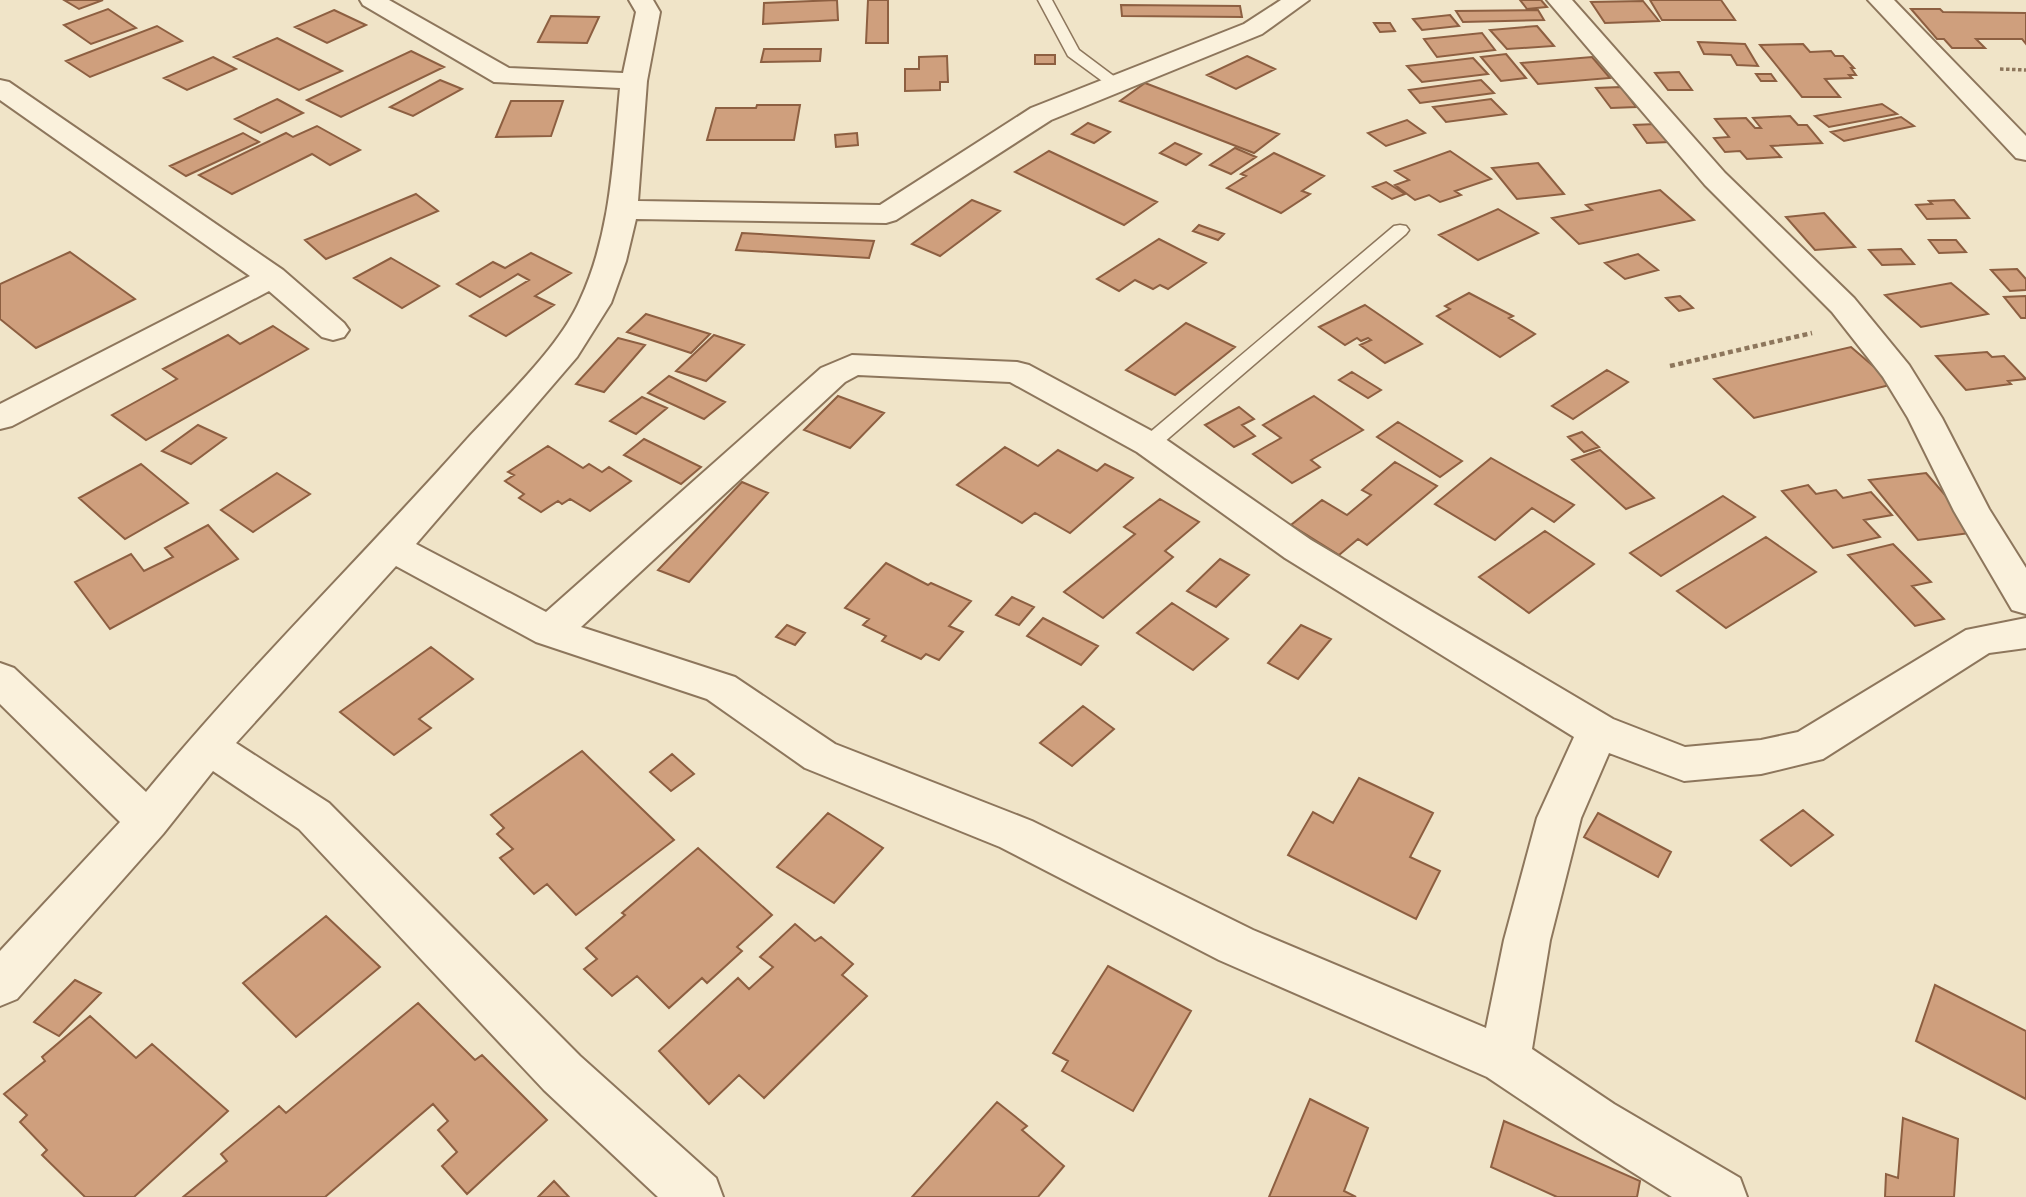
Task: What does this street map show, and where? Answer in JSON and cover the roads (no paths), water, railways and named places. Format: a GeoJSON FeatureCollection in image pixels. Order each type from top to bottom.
{"type":"FeatureCollection","features":[{"type":"Feature","properties":{"kind":"street"},"geometry":{"type":"LineString","coordinates":[[372,0],[503,76],[634,81]]}},
{"type":"Feature","properties":{"kind":"street"},"geometry":{"type":"LineString","coordinates":[[0,984],[148,821],[208,746],[392,547],[565,350],[595,303],[611,261],[623,210],[634,81],[648,12],[641,0]]}},
{"type":"Feature","properties":{"kind":"street"},"geometry":{"type":"LineString","coordinates":[[623,210],[886,214],[1041,114],[1254,29],[1297,0]]}},
{"type":"Feature","properties":{"kind":"street"},"geometry":{"type":"LineString","coordinates":[[1559,0],[1715,179],[1843,305],[1897,372],[1925,418],[1972,511],[2026,600]]}},
{"type":"Feature","properties":{"kind":"street"},"geometry":{"type":"LineString","coordinates":[[1880,0],[2026,152]]}},
{"type":"Feature","properties":{"kind":"street"},"geometry":{"type":"LineString","coordinates":[[0,88],[272,277],[333,330]]}},
{"type":"Feature","properties":{"kind":"street"},"geometry":{"type":"LineString","coordinates":[[0,418],[272,277]]}},
{"type":"Feature","properties":{"kind":"street"},"geometry":{"type":"LineString","coordinates":[[550,632],[833,375],[852,365],[1017,372],[1149,444],[1298,549],[1598,731],[1684,764],[1761,757],[1808,747],[1980,640],[2026,633]]}},
{"type":"Feature","properties":{"kind":"street"},"geometry":{"type":"LineString","coordinates":[[392,547],[550,632],[722,688],[820,756],[1016,834],[1236,946],[1505,1060],[1595,1121],[1721,1197]]}},
{"type":"Feature","properties":{"kind":"street"},"geometry":{"type":"LineString","coordinates":[[0,679],[148,821]]}},
{"type":"Feature","properties":{"kind":"street"},"geometry":{"type":"LineString","coordinates":[[1505,1060],[1527,940],[1559,818],[1598,731]]}},
{"type":"Feature","properties":{"kind":"street"},"geometry":{"type":"LineString","coordinates":[[208,746],[314,816],[562,1073],[697,1197]]}},
{"type":"Feature","properties":{"kind":"lane"},"geometry":{"type":"LineString","coordinates":[[1045,0],[1073,53],[1114,83]]}},
{"type":"Feature","properties":{"kind":"lane"},"geometry":{"type":"LineString","coordinates":[[1149,444],[1399,230]]}}]}
